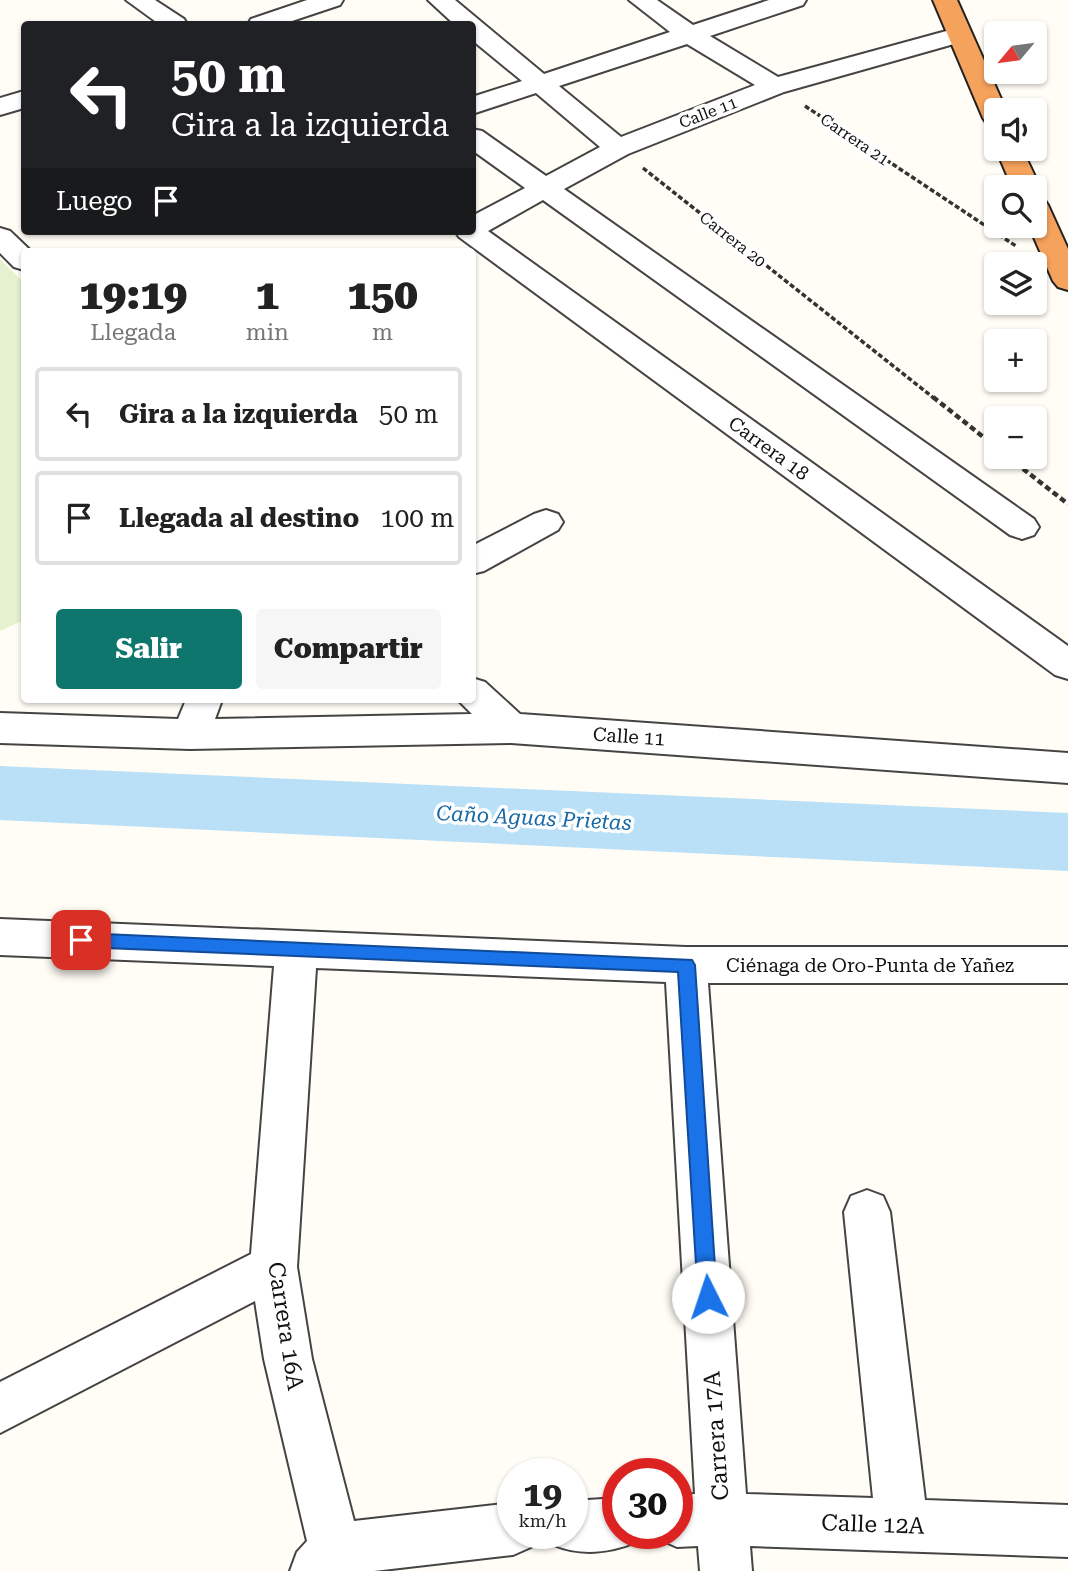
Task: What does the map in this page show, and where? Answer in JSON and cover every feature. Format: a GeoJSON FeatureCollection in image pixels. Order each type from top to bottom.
{"type":"FeatureCollection","features":[{"type":"Feature","properties":{"kind":"highway"},"geometry":{"type":"LineString","coordinates":[[945,0],[987,98]]}},
{"type":"Feature","properties":{"kind":"highway"},"geometry":{"type":"LineString","coordinates":[[1047,234],[1068,281]]}},
{"type":"Feature","properties":{"kind":"street"},"geometry":{"type":"LineString","coordinates":[[138,0],[170,21]]}},
{"type":"Feature","properties":{"kind":"street"},"geometry":{"type":"LineString","coordinates":[[269,21],[331,0]]}},
{"type":"Feature","properties":{"kind":"street"},"geometry":{"type":"LineString","coordinates":[[440,0],[465,21]]}},
{"type":"Feature","properties":{"kind":"street"},"geometry":{"type":"LineString","coordinates":[[641,0],[689,34],[775,86]]}},
{"type":"Feature","properties":{"kind":"street"},"geometry":{"type":"LineString","coordinates":[[476,105],[542,86],[794,0]]}},
{"type":"Feature","properties":{"kind":"street"},"geometry":{"type":"LineString","coordinates":[[476,30],[618,148]]}},
{"type":"Feature","properties":{"kind":"street","name":"Calle 11"},"geometry":{"type":"LineString","coordinates":[[476,227],[618,148],[775,86],[959,35]]}},
{"type":"Feature","properties":{"kind":"street"},"geometry":{"type":"LineString","coordinates":[[0,107],[21,100]]}},
{"type":"Feature","properties":{"kind":"street"},"geometry":{"type":"LineString","coordinates":[[476,140],[1021,527]]}},
{"type":"Feature","properties":{"kind":"street"},"geometry":{"type":"LineString","coordinates":[[21,231],[0,236],[21,258]]}},
{"type":"Feature","properties":{"kind":"street","name":"Carrera 18"},"geometry":{"type":"LineString","coordinates":[[476,234],[1068,665]]}},
{"type":"Feature","properties":{"kind":"street"},"geometry":{"type":"LineString","coordinates":[[476,560],[546,522]]}},
{"type":"Feature","properties":{"kind":"street"},"geometry":{"type":"LineString","coordinates":[[476,696],[512,727]]}},
{"type":"Feature","properties":{"kind":"street","name":"Calle 11"},"geometry":{"type":"LineString","coordinates":[[0,728],[197,717],[512,727],[1068,768]]}},
{"type":"Feature","properties":{"kind":"street","name":"Ciénaga de Oro-Punta de Yañez"},"geometry":{"type":"LineString","coordinates":[[0,937],[686,965],[1068,964]]}},
{"type":"Feature","properties":{"kind":"street","name":"Carrera 16A"},"geometry":{"type":"LineString","coordinates":[[296,949],[273,1267],[288,1359],[333,1564]]}},
{"type":"Feature","properties":{"kind":"street","name":"Carrera 17A"},"geometry":{"type":"LineString","coordinates":[[686,965],[700,1520],[726,1571]]}},
{"type":"Feature","properties":{"kind":"street"},"geometry":{"type":"LineString","coordinates":[[867,1212],[902,1525]]}},
{"type":"Feature","properties":{"kind":"street"},"geometry":{"type":"LineString","coordinates":[[0,1408],[273,1267]]}},
{"type":"Feature","properties":{"kind":"street","name":"Calle 12A"},"geometry":{"type":"LineString","coordinates":[[700,1520],[1068,1531]]}},
{"type":"Feature","properties":{"kind":"street"},"geometry":{"type":"LineString","coordinates":[[333,1564],[469,1532],[497,1531]]}},
{"type":"Feature","properties":{"kind":"path","name":"Carrera 21"},"geometry":{"type":"LineString","coordinates":[[775,86],[1068,281]]}},
{"type":"Feature","properties":{"kind":"path","name":"Carrera 20"},"geometry":{"type":"LineString","coordinates":[[618,148],[984,438]]}},
{"type":"Feature","properties":{"kind":"path"},"geometry":{"type":"LineString","coordinates":[[1023,469],[1068,504]]}},
{"type":"Feature","properties":{"kind":"green space"},"geometry":{"type":"Polygon","coordinates":[[[0,259],[21,280],[21,621],[0,631],[0,259]]]}},
{"type":"Feature","properties":{"kind":"waterway","name":"Caño Aguas Prietas"},"geometry":{"type":"LineString","coordinates":[[0,793],[1068,842]]}},
{"type":"Feature","properties":{"kind":"route"},"geometry":{"type":"LineString","coordinates":[[81,940],[686,965],[708,1297]]}}]}
